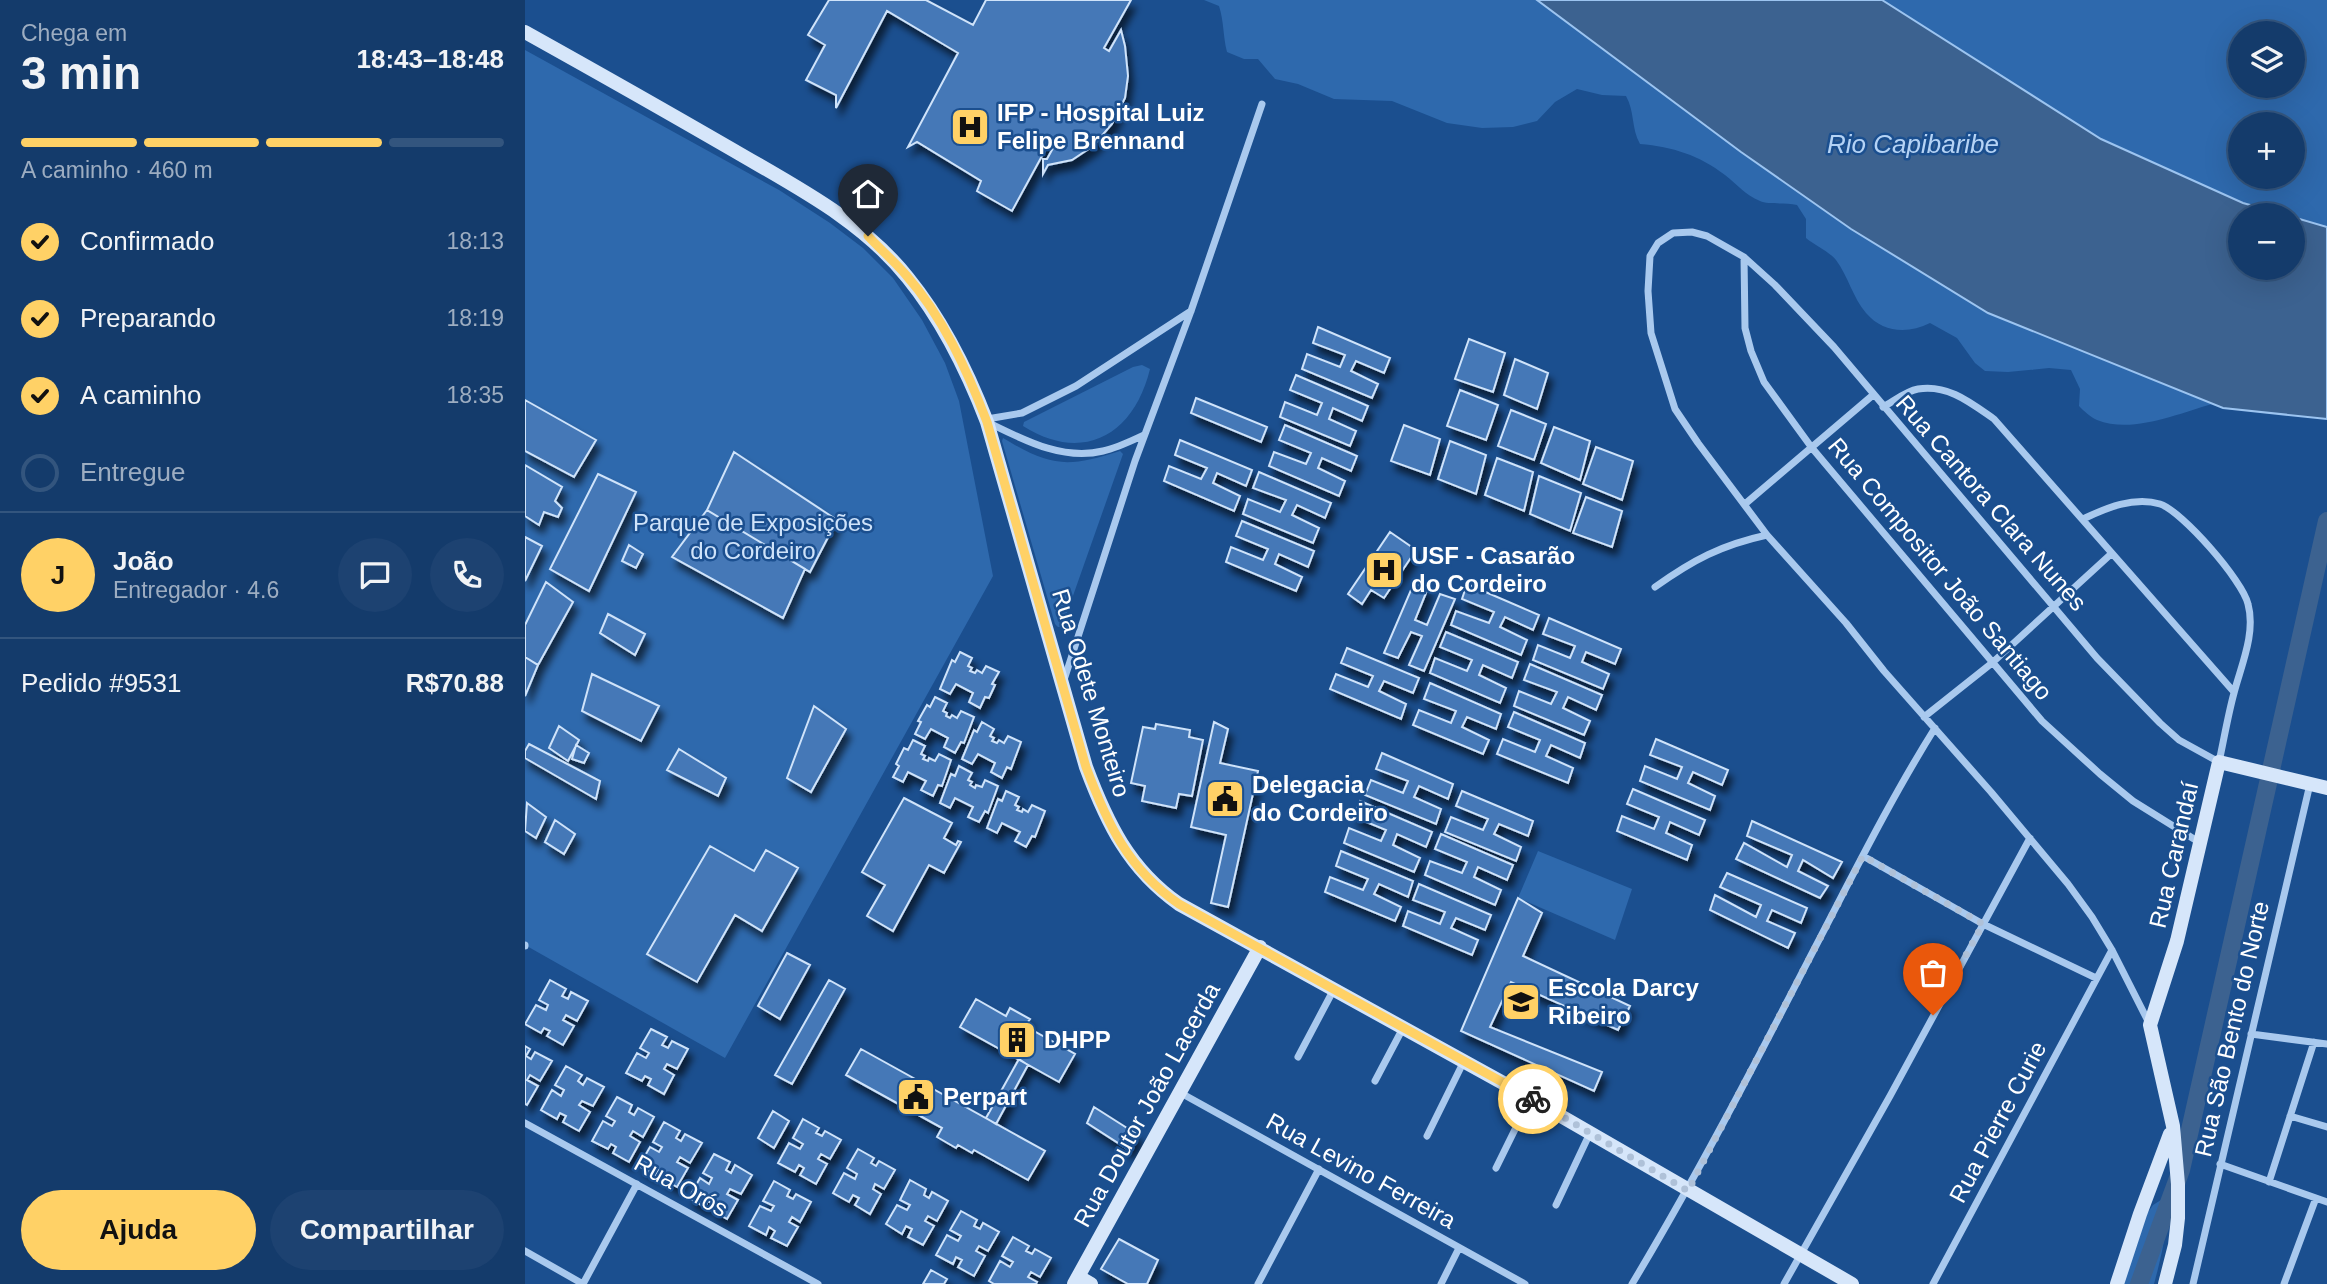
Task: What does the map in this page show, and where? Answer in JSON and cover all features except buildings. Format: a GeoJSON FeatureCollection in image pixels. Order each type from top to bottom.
{"type":"FeatureCollection","features":[{"type":"Feature","properties":{"kind":"main road","name":"Rua Odete Monteiro"},"geometry":{"type":"LineString","coordinates":[[525,32],[827,205],[868,236],[907,276],[930,307],[951,340],[986,421],[1062,687],[1100,806],[1119,841],[1156,888],[1179,904],[1531,1098],[1852,1284]]}},
{"type":"Feature","properties":{"kind":"main road"},"geometry":{"type":"LineString","coordinates":[[2220,762],[2327,788]]}},
{"type":"Feature","properties":{"kind":"main road","name":"Rua Carandaí"},"geometry":{"type":"LineString","coordinates":[[2150,1026],[2177,941],[2220,762]]}},
{"type":"Feature","properties":{"kind":"main road","name":"Rua Doutor João Lacerda"},"geometry":{"type":"LineString","coordinates":[[1081,1282],[1178,1092],[1260,947]]}},
{"type":"Feature","properties":{"kind":"main road"},"geometry":{"type":"LineString","coordinates":[[2150,1026],[2172,1121],[2171,1157],[2178,1184],[2175,1245],[2165,1284]]}},
{"type":"Feature","properties":{"kind":"main road"},"geometry":{"type":"LineString","coordinates":[[2117,1284],[2140,1214],[2171,1157]]}},
{"type":"Feature","properties":{"kind":"street"},"geometry":{"type":"LineString","coordinates":[[1062,687],[1144,435],[1191,311],[1262,104]]}},
{"type":"Feature","properties":{"kind":"street","name":"Rua Cantora Clara Nunes"},"geometry":{"type":"LineString","coordinates":[[1745,504],[1675,409],[1651,333],[1648,291],[1650,256],[1658,243],[1673,233],[1692,232],[1707,236],[1744,257],[1800,309],[2097,658],[2179,740],[2220,762]]}},
{"type":"Feature","properties":{"kind":"street","name":"Rua Compositor João Santiago"},"geometry":{"type":"LineString","coordinates":[[1744,257],[1745,328],[1751,351],[1764,382],[1812,448],[2042,720],[2100,774],[2163,821],[2202,844]]}},
{"type":"Feature","properties":{"kind":"street"},"geometry":{"type":"LineString","coordinates":[[986,421],[1023,413],[1076,386],[1191,311]]}},
{"type":"Feature","properties":{"kind":"street"},"geometry":{"type":"LineString","coordinates":[[1883,407],[1916,389],[1934,388],[1952,392],[1994,419],[2234,692]]}},
{"type":"Feature","properties":{"kind":"street"},"geometry":{"type":"LineString","coordinates":[[1873,395],[1745,504],[1767,534],[2030,838],[2092,917],[2112,950],[2150,1026]]}},
{"type":"Feature","properties":{"kind":"street"},"geometry":{"type":"LineString","coordinates":[[986,421],[1036,446],[1067,452],[1102,452],[1144,435]]}},
{"type":"Feature","properties":{"kind":"street","name":"Rua Carandaí"},"geometry":{"type":"LineString","coordinates":[[2083,519],[2112,506],[2148,502],[2162,505],[2172,511],[2236,578],[2249,604],[2246,656],[2234,692],[2220,762]]}},
{"type":"Feature","properties":{"kind":"street"},"geometry":{"type":"LineString","coordinates":[[1655,587],[1694,561],[1732,542],[1767,534]]}},
{"type":"Feature","properties":{"kind":"street"},"geometry":{"type":"LineString","coordinates":[[1924,717],[1992,663],[2111,554]]}},
{"type":"Feature","properties":{"kind":"street"},"geometry":{"type":"LineString","coordinates":[[1632,1284],[1688,1191],[1863,856],[1935,728]]}},
{"type":"Feature","properties":{"kind":"street","name":"Rua São Bento do Norte"},"geometry":{"type":"LineString","coordinates":[[2193,1284],[2311,783]]}},
{"type":"Feature","properties":{"kind":"street"},"geometry":{"type":"LineString","coordinates":[[1784,1284],[2030,838]]}},
{"type":"Feature","properties":{"kind":"street"},"geometry":{"type":"LineString","coordinates":[[1863,856],[1983,924],[2096,978]]}},
{"type":"Feature","properties":{"kind":"street","name":"Rua Pierre Curie"},"geometry":{"type":"LineString","coordinates":[[1933,1284],[2112,950]]}},
{"type":"Feature","properties":{"kind":"street"},"geometry":{"type":"LineString","coordinates":[[1298,1058],[1334,989]]}},
{"type":"Feature","properties":{"kind":"street"},"geometry":{"type":"LineString","coordinates":[[1374,1081],[1403,1027]]}},
{"type":"Feature","properties":{"kind":"street"},"geometry":{"type":"LineString","coordinates":[[2251,1034],[2327,1044]]}},
{"type":"Feature","properties":{"kind":"street"},"geometry":{"type":"LineString","coordinates":[[2269,1182],[2314,1042]]}},
{"type":"Feature","properties":{"kind":"street"},"geometry":{"type":"LineString","coordinates":[[1427,1136],[1464,1061]]}},
{"type":"Feature","properties":{"kind":"street","name":"Rua Levino Ferreira"},"geometry":{"type":"LineString","coordinates":[[1178,1092],[1525,1284]]}},
{"type":"Feature","properties":{"kind":"street"},"geometry":{"type":"LineString","coordinates":[[1496,1168],[1531,1098]]}},
{"type":"Feature","properties":{"kind":"street"},"geometry":{"type":"LineString","coordinates":[[2290,1116],[2327,1127]]}},
{"type":"Feature","properties":{"kind":"street","name":"Rua Orós"},"geometry":{"type":"LineString","coordinates":[[525,1123],[815,1283]]}},
{"type":"Feature","properties":{"kind":"street"},"geometry":{"type":"LineString","coordinates":[[1556,1205],[1590,1133]]}},
{"type":"Feature","properties":{"kind":"street"},"geometry":{"type":"LineString","coordinates":[[2220,1164],[2327,1202]]}},
{"type":"Feature","properties":{"kind":"street"},"geometry":{"type":"LineString","coordinates":[[1258,1284],[1319,1169]]}},
{"type":"Feature","properties":{"kind":"street"},"geometry":{"type":"LineString","coordinates":[[525,1251],[583,1284],[637,1184]]}},
{"type":"Feature","properties":{"kind":"street"},"geometry":{"type":"LineString","coordinates":[[2284,1284],[2316,1198]]}},
{"type":"Feature","properties":{"kind":"street"},"geometry":{"type":"LineString","coordinates":[[1441,1284],[1459,1248]]}},
{"type":"Feature","properties":{"kind":"green space"},"geometry":{"type":"Polygon","coordinates":[[[1204,0],[1537,0],[1741,152],[1851,229],[1988,313],[2212,404],[2140,424],[2111,424],[2094,419],[2079,406],[2080,389],[2071,370],[2049,368],[1985,371],[1975,363],[1957,338],[1930,323],[1905,330],[1880,325],[1861,307],[1836,260],[1806,238],[1806,219],[1797,205],[1760,201],[1715,168],[1695,157],[1664,147],[1640,144],[1626,96],[1602,95],[1577,89],[1555,102],[1537,121],[1513,127],[1482,128],[1447,123],[1392,101],[1334,99],[1298,84],[1275,79],[1258,59],[1244,59],[1227,52],[1219,6],[1204,0]]]}},
{"type":"Feature","properties":{"kind":"green space"},"geometry":{"type":"Polygon","coordinates":[[[1882,0],[2327,0],[2327,227],[2305,221],[2305,203],[2243,203],[2101,139],[1882,0]]]}},
{"type":"Feature","properties":{"kind":"green space","name":"Parque de Exposições do Cordeiro"},"geometry":{"type":"Polygon","coordinates":[[[525,50],[779,190],[863,248],[893,278],[922,320],[945,363],[959,401],[993,576],[725,1058],[525,945],[525,50]]]}},
{"type":"Feature","properties":{"kind":"green space"},"geometry":{"type":"Polygon","coordinates":[[[1142,365],[1150,369],[1132,411],[1119,426],[1103,436],[1085,442],[1066,442],[1045,437],[1023,426],[1024,422],[1133,367],[1142,365]]]}},
{"type":"Feature","properties":{"kind":"green space"},"geometry":{"type":"Polygon","coordinates":[[[1003,438],[1034,455],[1060,462],[1086,460],[1120,451],[1123,454],[1062,627],[1055,624],[1003,438]]]}},
{"type":"Feature","properties":{"kind":"green space"},"geometry":{"type":"Polygon","coordinates":[[[1538,851],[1632,889],[1615,940],[1518,898],[1538,851]]]}},
{"type":"Feature","properties":{"kind":"green space"},"geometry":{"type":"Polygon","coordinates":[[[2166,1200],[2166,1221],[2154,1284],[2122,1284],[2146,1215],[2153,1205],[2166,1200]]]}},
{"type":"Feature","properties":{"kind":"water","name":"Rio Capibaribe"},"geometry":{"type":"Polygon","coordinates":[[[1537,0],[1882,0],[2101,139],[2243,203],[2228,203],[2228,280],[2305,280],[2305,221],[2327,227],[2327,419],[2223,408],[1988,313],[1851,229],[1741,152],[1537,0]]]}},
{"type":"Feature","properties":{"kind":"waterway"},"geometry":{"type":"LineString","coordinates":[[2139,1284],[2181,1170],[2327,521]]}},
{"type":"Feature","properties":{"kind":"way so far"},"geometry":{"type":"LineString","coordinates":[[1533,1099],[1688,1191],[1863,856],[1983,924],[1933,1015]]}},
{"type":"Feature","properties":{"kind":"place","name":"IFP - Hospital Luiz Felipe Brennand"},"geometry":{"type":"Point","coordinates":[970,127]}},
{"type":"Feature","properties":{"kind":"place","name":"USF - Casarão do Cordeiro"},"geometry":{"type":"Point","coordinates":[1384,570]}},
{"type":"Feature","properties":{"kind":"place","name":"Delegacia do Cordeiro"},"geometry":{"type":"Point","coordinates":[1225,799]}},
{"type":"Feature","properties":{"kind":"place","name":"Escola Darcy Ribeiro"},"geometry":{"type":"Point","coordinates":[1521,1002]}},
{"type":"Feature","properties":{"kind":"place","name":"DHPP"},"geometry":{"type":"Point","coordinates":[1017,1040]}},
{"type":"Feature","properties":{"kind":"place","name":"Perpart"},"geometry":{"type":"Point","coordinates":[916,1097]}},
{"type":"Feature","properties":{"kind":"route"},"geometry":{"type":"LineString","coordinates":[[868,236],[907,276],[930,307],[951,340],[974,388],[987,422],[1086,767],[1100,806],[1119,841],[1143,873],[1156,888],[1179,904],[1533,1099]]}}]}
